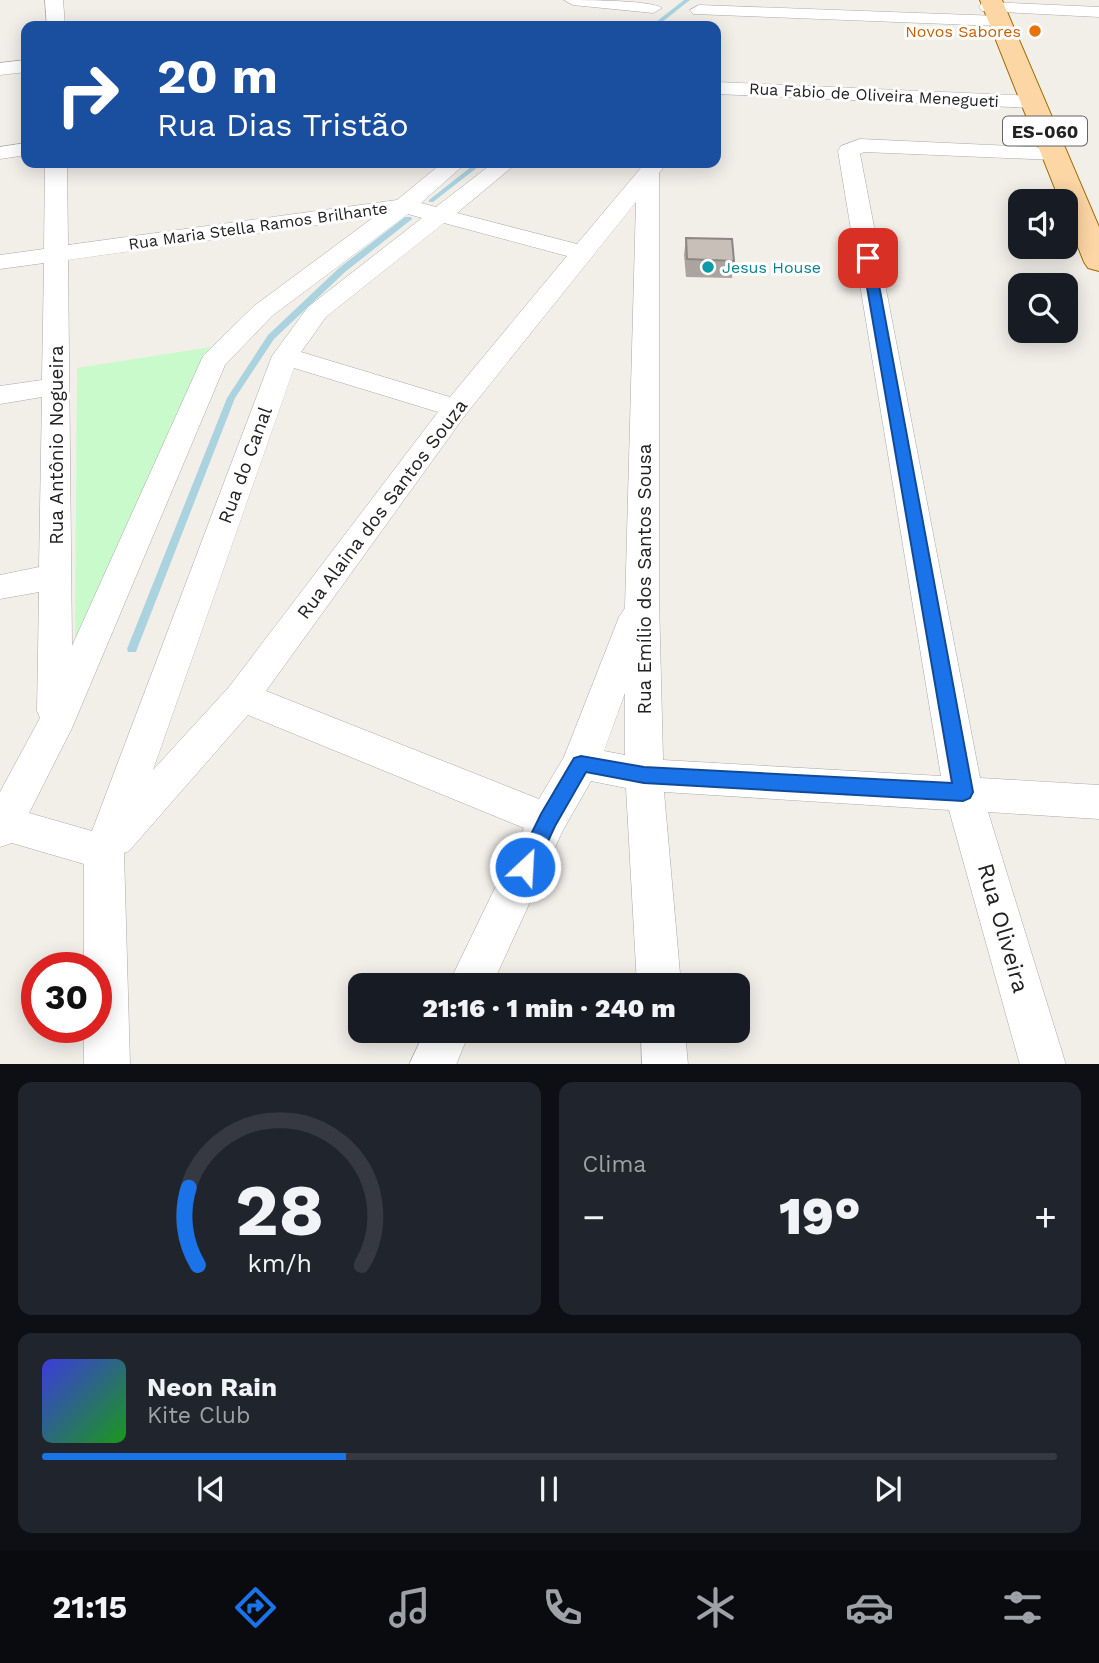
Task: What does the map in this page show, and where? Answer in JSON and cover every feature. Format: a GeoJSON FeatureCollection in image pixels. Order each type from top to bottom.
{"type":"FeatureCollection","features":[{"type":"Feature","properties":{"kind":"main road","name":"ES-060"},"geometry":{"type":"LineString","coordinates":[[992,9],[1066,189]]}},
{"type":"Feature","properties":{"kind":"main road","name":"ES-060"},"geometry":{"type":"LineString","coordinates":[[1078,218],[1099,262]]}},
{"type":"Feature","properties":{"kind":"main road","name":"ES-060"},"geometry":{"type":"LineString","coordinates":[[1078,218],[1099,292]]}},
{"type":"Feature","properties":{"kind":"street"},"geometry":{"type":"LineString","coordinates":[[54,0],[56,21]]}},
{"type":"Feature","properties":{"kind":"street"},"geometry":{"type":"LineString","coordinates":[[573,0],[658,4]]}},
{"type":"Feature","properties":{"kind":"street"},"geometry":{"type":"LineString","coordinates":[[634,21],[658,4]]}},
{"type":"Feature","properties":{"kind":"street"},"geometry":{"type":"LineString","coordinates":[[700,10],[992,9],[1099,12]]}},
{"type":"Feature","properties":{"kind":"street"},"geometry":{"type":"LineString","coordinates":[[0,69],[21,67]]}},
{"type":"Feature","properties":{"kind":"street","name":"Rua Fabio de Oliveira Menegueti"},"geometry":{"type":"LineString","coordinates":[[721,88],[1029,102]]}},
{"type":"Feature","properties":{"kind":"street","name":"Rua Oliveira"},"geometry":{"type":"LineString","coordinates":[[1043,1064],[963,792],[849,151],[860,145],[1051,154]]}},
{"type":"Feature","properties":{"kind":"street"},"geometry":{"type":"LineString","coordinates":[[0,153],[21,150]]}},
{"type":"Feature","properties":{"kind":"street","name":"Rua Antônio Nogueira"},"geometry":{"type":"LineString","coordinates":[[54,728],[57,576],[56,168]]}},
{"type":"Feature","properties":{"kind":"street"},"geometry":{"type":"LineString","coordinates":[[107,1064],[104,852],[1,826],[54,728],[212,362],[263,311],[404,206],[449,168]]}},
{"type":"Feature","properties":{"kind":"street","name":"Rua do Canal"},"geometry":{"type":"LineString","coordinates":[[104,852],[285,356],[317,312],[499,168]]}},
{"type":"Feature","properties":{"kind":"street","name":"Rua Alaina dos Santos Souza"},"geometry":{"type":"LineString","coordinates":[[104,852],[242,696],[456,408],[651,168]]}},
{"type":"Feature","properties":{"kind":"street","name":"Rua Emílio dos Santos Sousa"},"geometry":{"type":"LineString","coordinates":[[652,168],[642,599],[644,775],[658,973]]}},
{"type":"Feature","properties":{"kind":"street","name":"Rua Maria Stella Ramos Brilhante"},"geometry":{"type":"LineString","coordinates":[[0,262],[404,206],[582,252]]}},
{"type":"Feature","properties":{"kind":"street"},"geometry":{"type":"LineString","coordinates":[[285,356],[456,408]]}},
{"type":"Feature","properties":{"kind":"street"},"geometry":{"type":"LineString","coordinates":[[0,395],[56,386]]}},
{"type":"Feature","properties":{"kind":"street"},"geometry":{"type":"LineString","coordinates":[[0,587],[57,576]]}},
{"type":"Feature","properties":{"kind":"street"},"geometry":{"type":"LineString","coordinates":[[476,973],[548,820],[581,764],[642,599]]}},
{"type":"Feature","properties":{"kind":"street"},"geometry":{"type":"LineString","coordinates":[[242,696],[548,820]]}},
{"type":"Feature","properties":{"kind":"street"},"geometry":{"type":"LineString","coordinates":[[581,764],[644,775],[1099,802]]}},
{"type":"Feature","properties":{"kind":"street"},"geometry":{"type":"LineString","coordinates":[[432,1064],[442,1043]]}},
{"type":"Feature","properties":{"kind":"street"},"geometry":{"type":"LineString","coordinates":[[664,1043],[665,1064]]}},
{"type":"Feature","properties":{"kind":"green space"},"geometry":{"type":"Polygon","coordinates":[[[211,347],[75,645],[77,368],[211,347]]]}},
{"type":"Feature","properties":{"kind":"building"},"geometry":{"type":"Polygon","coordinates":[[[686,238],[732,239],[734,261],[687,259],[686,238]]]}},
{"type":"Feature","properties":{"kind":"waterway"},"geometry":{"type":"LineString","coordinates":[[660,21],[687,0]]}},
{"type":"Feature","properties":{"kind":"waterway"},"geometry":{"type":"LineString","coordinates":[[431,201],[474,168]]}},
{"type":"Feature","properties":{"kind":"waterway"},"geometry":{"type":"LineString","coordinates":[[132,649],[231,398],[271,337],[342,270],[408,219]]}},
{"type":"Feature","properties":{"kind":"place","name":"Novos Sabores"},"geometry":{"type":"Point","coordinates":[1035,31]}},
{"type":"Feature","properties":{"kind":"place","name":"Jesus House"},"geometry":{"type":"Point","coordinates":[708,267]}},
{"type":"Feature","properties":{"kind":"route"},"geometry":{"type":"LineString","coordinates":[[525,867],[548,820],[581,764],[644,775],[963,792],[868,258]]}}]}
